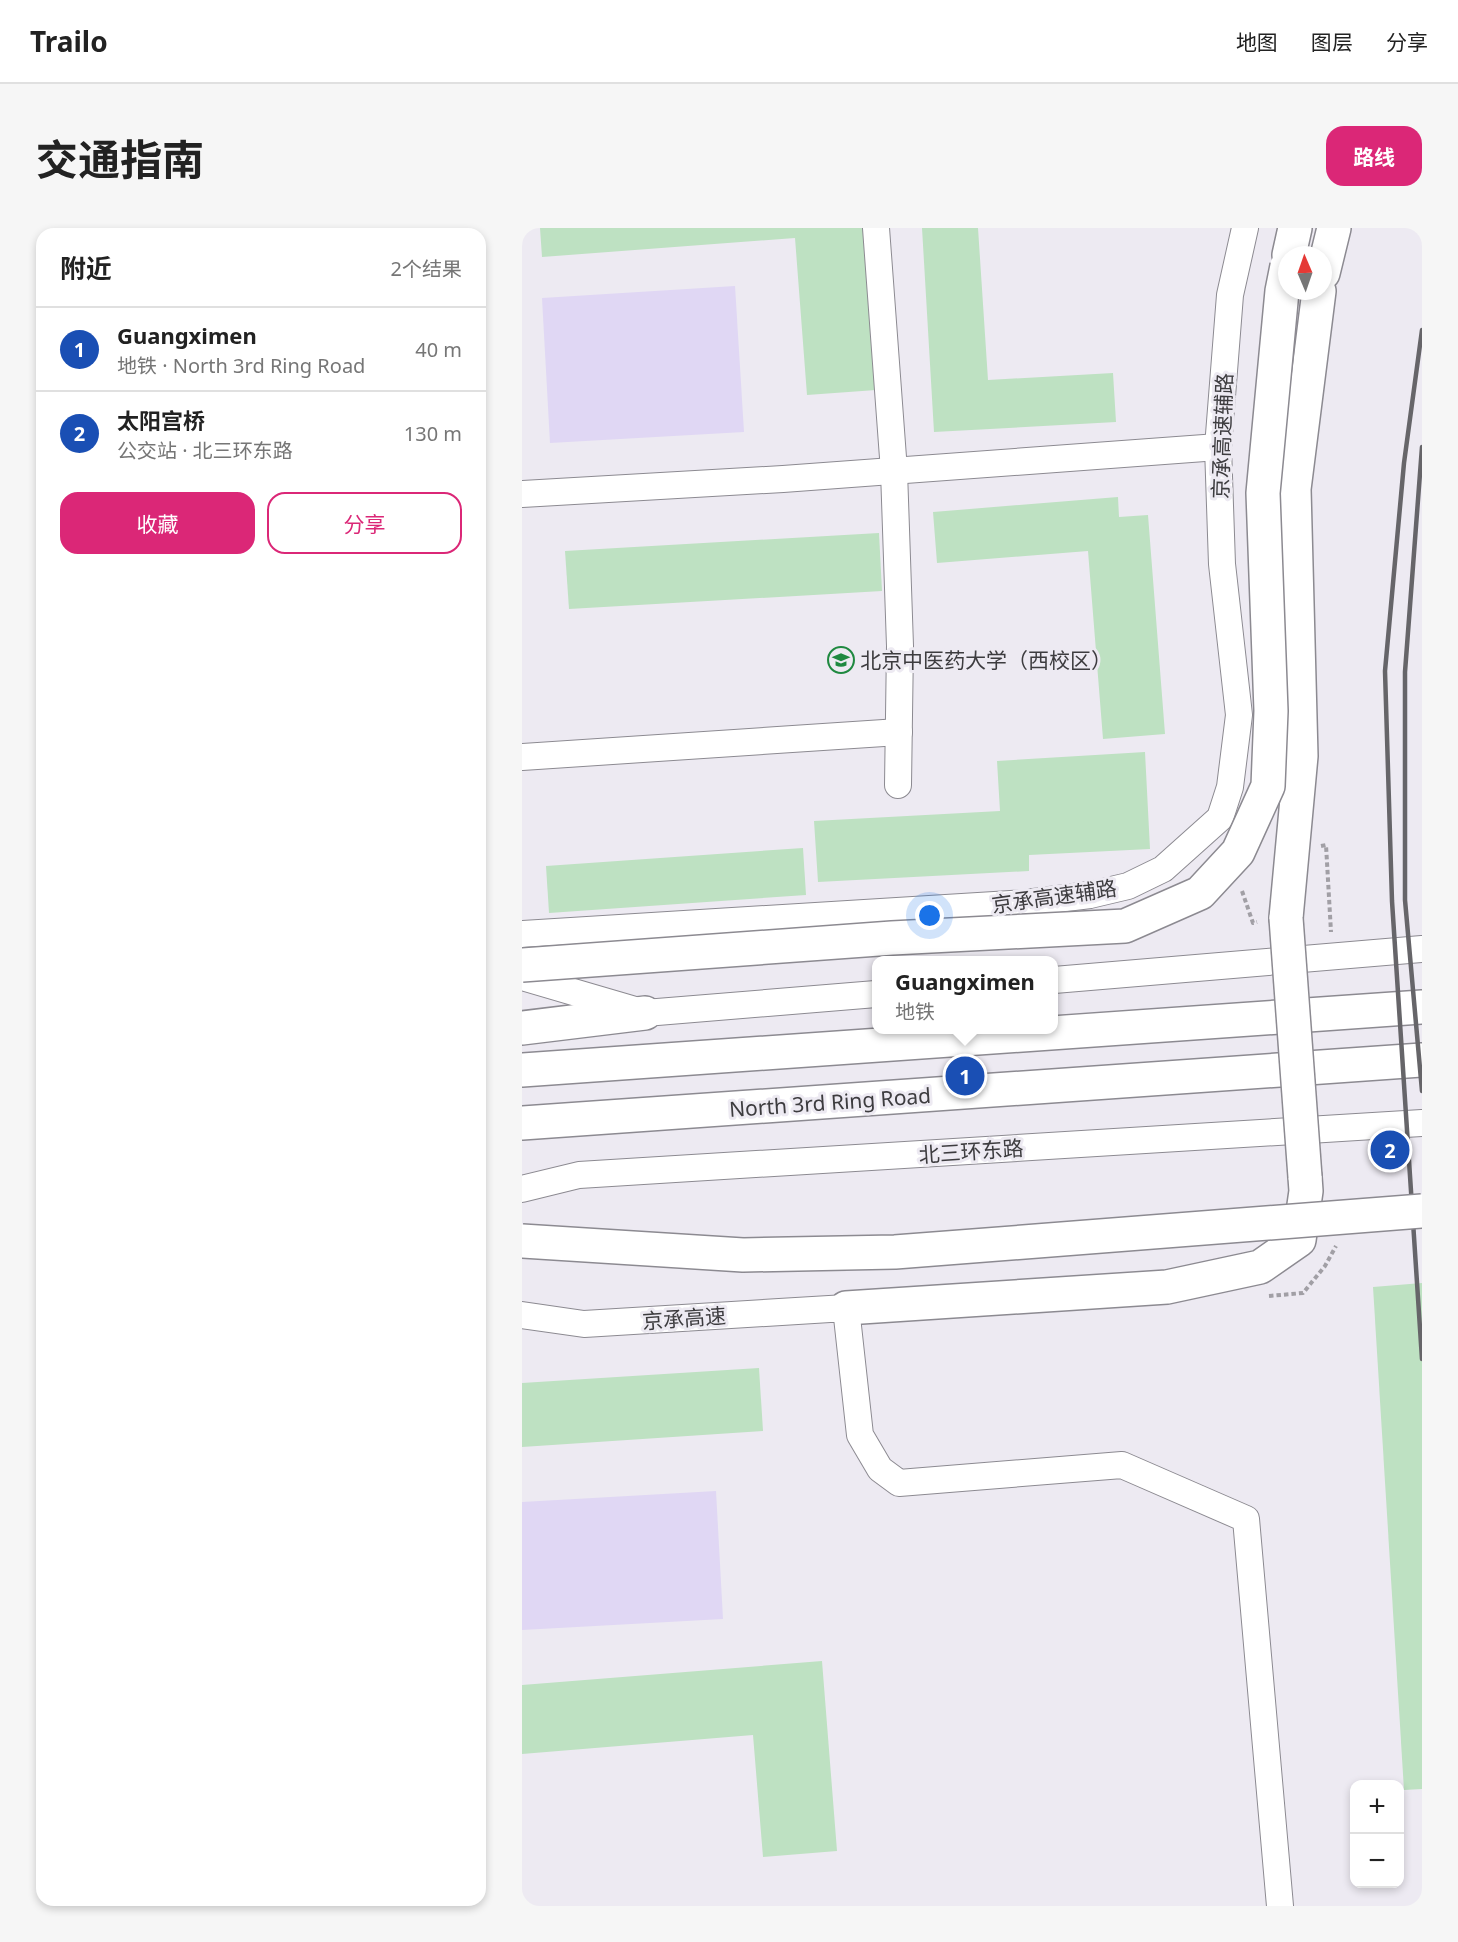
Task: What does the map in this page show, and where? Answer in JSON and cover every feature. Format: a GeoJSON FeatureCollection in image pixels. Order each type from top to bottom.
{"type":"FeatureCollection","features":[{"type":"Feature","properties":{"kind":"highway"},"geometry":{"type":"LineString","coordinates":[[1291,246],[1295,228]]}},
{"type":"Feature","properties":{"kind":"highway"},"geometry":{"type":"LineString","coordinates":[[1330,246],[1334,228]]}},
{"type":"Feature","properties":{"kind":"highway"},"geometry":{"type":"LineString","coordinates":[[522,965],[892,938],[1125,926],[1200,893],[1238,852],[1268,786],[1271,711],[1263,493],[1281,300]]}},
{"type":"Feature","properties":{"kind":"highway"},"geometry":{"type":"LineString","coordinates":[[846,1308],[1167,1287],[1260,1268],[1299,1240],[1306,1191],[1286,918],[1301,756],[1294,489],[1318,300]]}},
{"type":"Feature","properties":{"kind":"highway"},"geometry":{"type":"LineString","coordinates":[[1058,1032],[1422,1007]]}},
{"type":"Feature","properties":{"kind":"highway"},"geometry":{"type":"LineString","coordinates":[[522,1028],[645,1013]]}},
{"type":"Feature","properties":{"kind":"highway"},"geometry":{"type":"LineString","coordinates":[[522,1070],[1036,1034]]}},
{"type":"Feature","properties":{"kind":"highway","name":"North 3rd Ring Road"},"geometry":{"type":"LineString","coordinates":[[529,1126],[1422,1060]]}},
{"type":"Feature","properties":{"kind":"highway"},"geometry":{"type":"LineString","coordinates":[[522,1241],[743,1255],[895,1252],[1422,1212]]}},
{"type":"Feature","properties":{"kind":"street"},"geometry":{"type":"LineString","coordinates":[[876,228],[894,471],[900,646],[898,785]]}},
{"type":"Feature","properties":{"kind":"street","name":"京承高速辅路"},"geometry":{"type":"LineString","coordinates":[[522,934],[1026,903],[1090,895],[1128,886],[1163,869],[1220,818],[1237,754],[1239,715],[1222,564],[1218,447],[1230,295],[1245,228]]}},
{"type":"Feature","properties":{"kind":"street"},"geometry":{"type":"LineString","coordinates":[[522,494],[894,471],[1218,447]]}},
{"type":"Feature","properties":{"kind":"street"},"geometry":{"type":"LineString","coordinates":[[522,758],[899,732]]}},
{"type":"Feature","properties":{"kind":"street"},"geometry":{"type":"LineString","coordinates":[[1058,980],[1422,950]]}},
{"type":"Feature","properties":{"kind":"street"},"geometry":{"type":"LineString","coordinates":[[522,977],[645,1013],[872,994]]}},
{"type":"Feature","properties":{"kind":"street","name":"北三环东路"},"geometry":{"type":"LineString","coordinates":[[522,1190],[579,1175],[1422,1123]]}},
{"type":"Feature","properties":{"kind":"street"},"geometry":{"type":"LineString","coordinates":[[846,1308],[860,1435],[880,1469],[899,1483],[1122,1465],[1246,1519],[1280,1906]]}},
{"type":"Feature","properties":{"kind":"street","name":"京承高速"},"geometry":{"type":"LineString","coordinates":[[522,1315],[584,1324],[846,1308]]}},
{"type":"Feature","properties":{"kind":"path"},"geometry":{"type":"LineString","coordinates":[[1326,845],[1333,957]]}},
{"type":"Feature","properties":{"kind":"path"},"geometry":{"type":"LineString","coordinates":[[1241,885],[1253,922],[1286,918]]}},
{"type":"Feature","properties":{"kind":"shaded area"},"geometry":{"type":"Polygon","coordinates":[[[735,286],[744,432],[550,443],[542,298],[735,286]]]}},
{"type":"Feature","properties":{"kind":"shaded area"},"geometry":{"type":"Polygon","coordinates":[[[716,1491],[723,1619],[522,1630],[522,1502],[716,1491]]]}},
{"type":"Feature","properties":{"kind":"building"},"geometry":{"type":"Polygon","coordinates":[[[540,228],[863,228],[876,390],[807,395],[795,238],[542,257],[540,228]]]}},
{"type":"Feature","properties":{"kind":"building"},"geometry":{"type":"Polygon","coordinates":[[[922,228],[978,228],[988,380],[1113,373],[1116,422],[934,432],[922,228]]]}},
{"type":"Feature","properties":{"kind":"building"},"geometry":{"type":"Polygon","coordinates":[[[1118,497],[1119,517],[1148,515],[1165,734],[1103,739],[1088,551],[937,563],[933,512],[1118,497]]]}},
{"type":"Feature","properties":{"kind":"building"},"geometry":{"type":"Polygon","coordinates":[[[879,533],[882,591],[569,609],[565,551],[879,533]]]}},
{"type":"Feature","properties":{"kind":"building"},"geometry":{"type":"Polygon","coordinates":[[[1145,752],[1150,849],[1029,855],[1029,871],[818,882],[814,821],[1000,811],[997,761],[1145,752]]]}},
{"type":"Feature","properties":{"kind":"building"},"geometry":{"type":"Polygon","coordinates":[[[803,848],[806,895],[549,913],[546,866],[803,848]]]}},
{"type":"Feature","properties":{"kind":"building"},"geometry":{"type":"Polygon","coordinates":[[[1422,1283],[1422,1789],[1404,1790],[1373,1287],[1422,1283]]]}},
{"type":"Feature","properties":{"kind":"building"},"geometry":{"type":"Polygon","coordinates":[[[759,1368],[763,1431],[522,1447],[522,1383],[759,1368]]]}},
{"type":"Feature","properties":{"kind":"building"},"geometry":{"type":"Polygon","coordinates":[[[822,1661],[837,1851],[763,1857],[753,1735],[522,1754],[522,1685],[822,1661]]]}},
{"type":"Feature","properties":{"kind":"railway"},"geometry":{"type":"LineString","coordinates":[[1422,330],[1404,463],[1385,671],[1392,901],[1422,1359]]}},
{"type":"Feature","properties":{"kind":"railway"},"geometry":{"type":"LineString","coordinates":[[1422,447],[1405,672],[1405,900],[1422,1091]]}},
{"type":"Feature","properties":{"kind":"place","name":"北京中医药大学（西校区）"},"geometry":{"type":"Point","coordinates":[841,660]}},
{"type":"Feature","properties":{"kind":"place","name":"Guangximen"},"geometry":{"type":"Point","coordinates":[965,1076]}},
{"type":"Feature","properties":{"kind":"place","name":"太阳宫桥"},"geometry":{"type":"Point","coordinates":[1390,1150]}}]}
